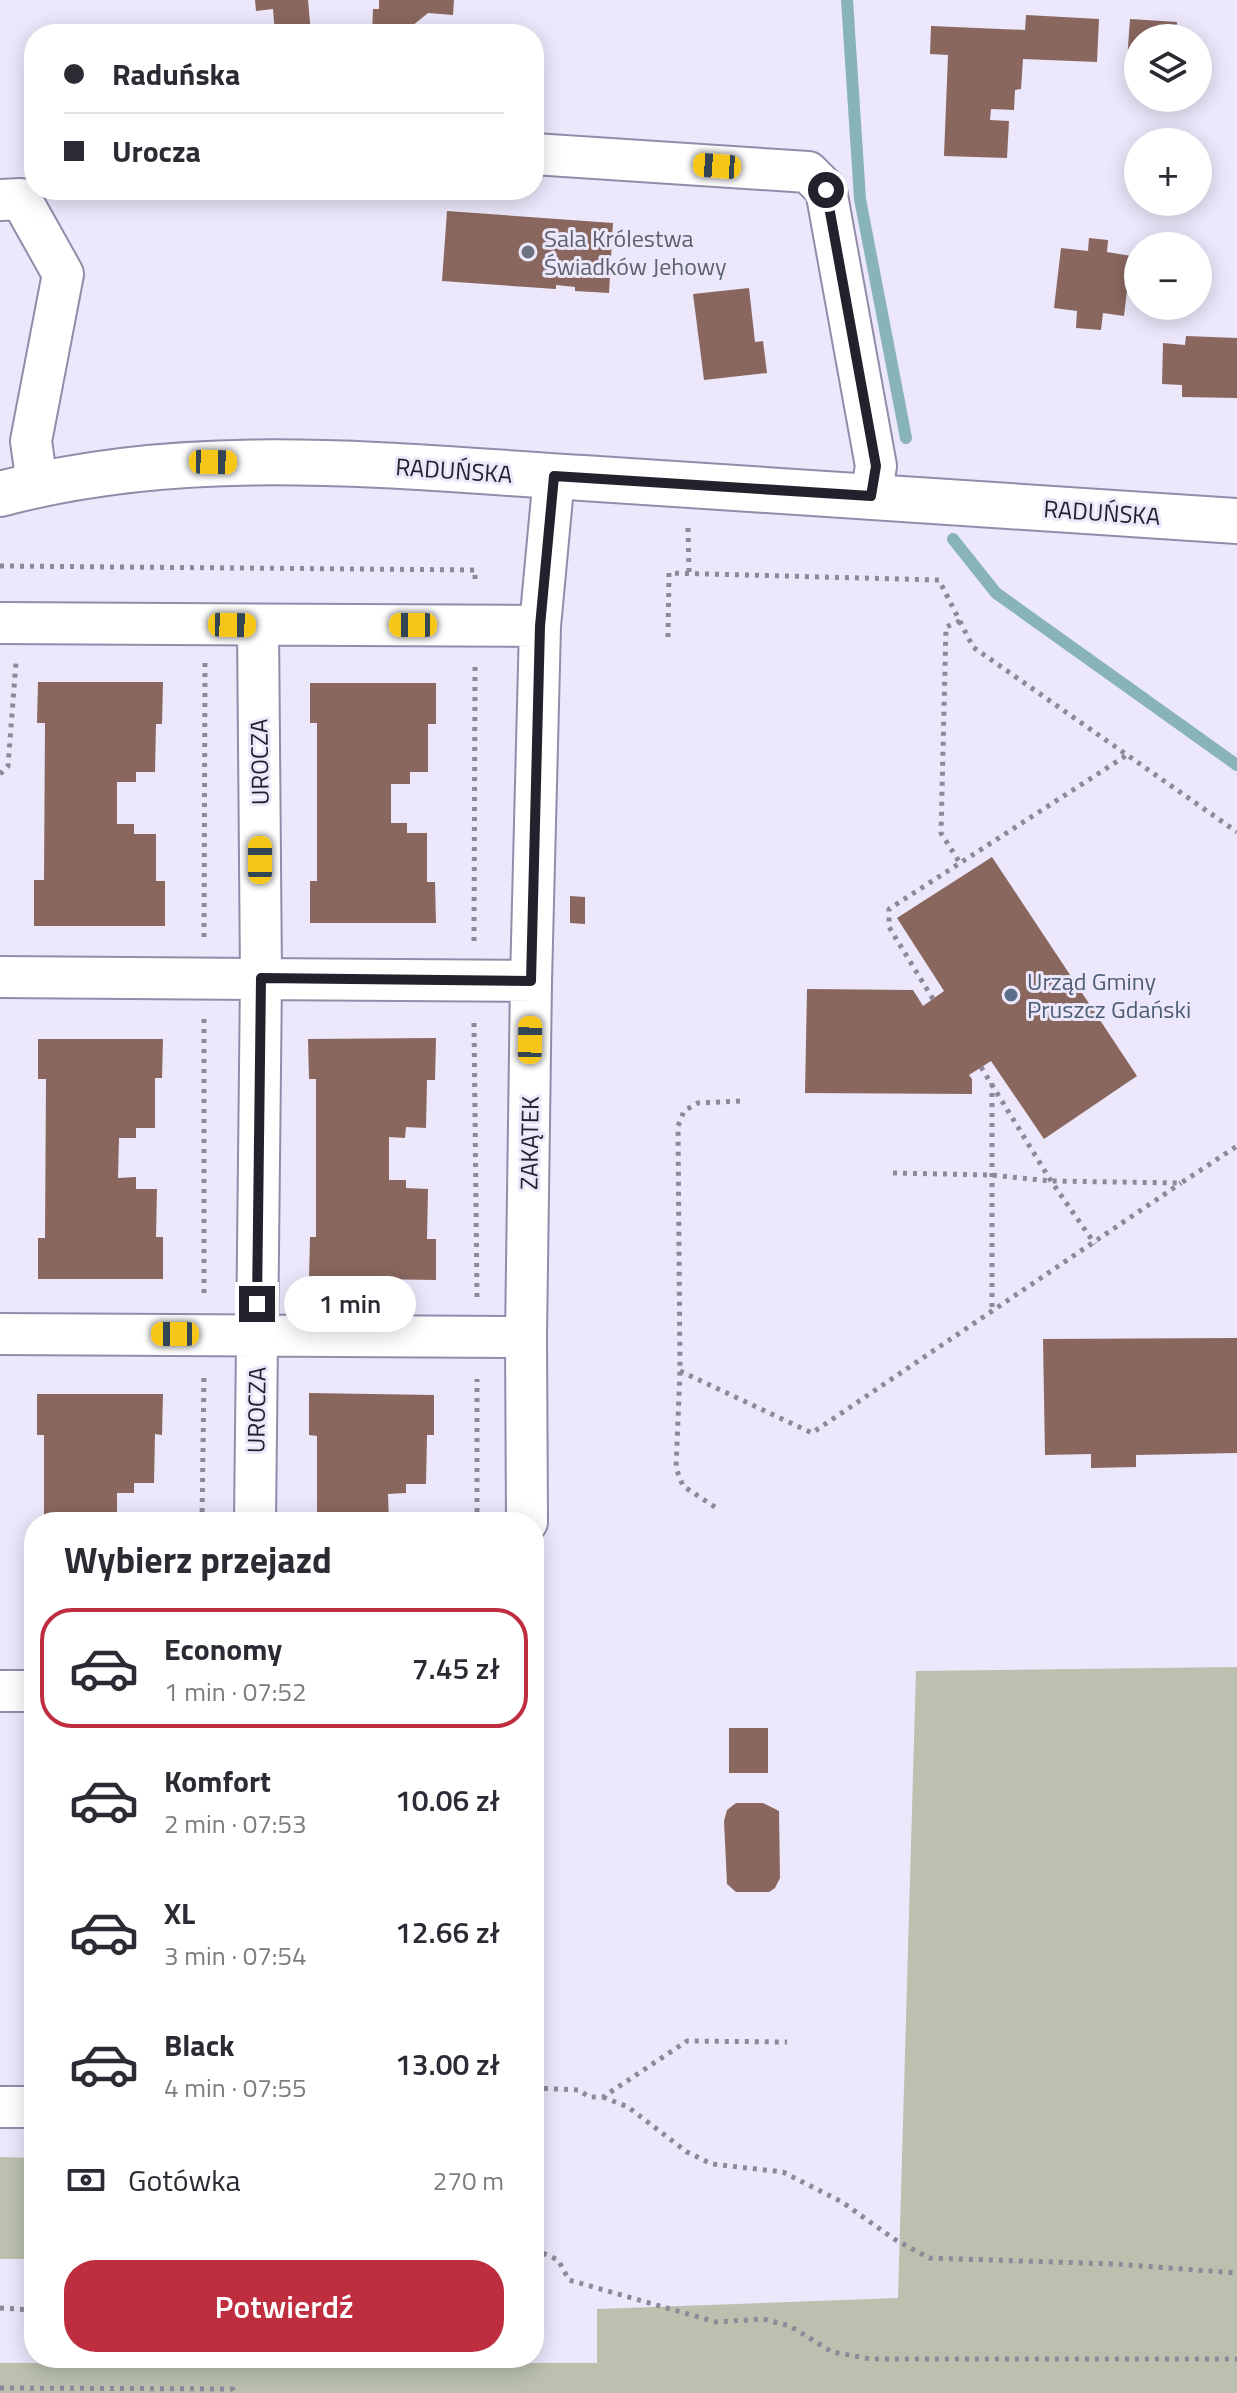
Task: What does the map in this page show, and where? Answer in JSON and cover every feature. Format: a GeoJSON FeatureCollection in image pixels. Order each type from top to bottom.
{"type":"FeatureCollection","features":[{"type":"Feature","properties":{"kind":"street"},"geometry":{"type":"LineString","coordinates":[[544,155],[808,172],[826,190],[876,466],[871,496]]}},
{"type":"Feature","properties":{"kind":"street","name":"RADUŃSKA"},"geometry":{"type":"LineString","coordinates":[[0,200],[21,199],[63,274],[19,489],[115,470],[213,462],[381,465],[1237,521]]}},
{"type":"Feature","properties":{"kind":"street","name":"ZAKĄTEK"},"geometry":{"type":"LineString","coordinates":[[527,1512],[531,981],[540,626],[554,476]]}},
{"type":"Feature","properties":{"kind":"street"},"geometry":{"type":"LineString","coordinates":[[10,623],[540,626]]}},
{"type":"Feature","properties":{"kind":"street","name":"UROCZA"},"geometry":{"type":"LineString","coordinates":[[255,1512],[261,978],[258,625]]}},
{"type":"Feature","properties":{"kind":"street"},"geometry":{"type":"LineString","coordinates":[[0,977],[531,981]]}},
{"type":"Feature","properties":{"kind":"street"},"geometry":{"type":"LineString","coordinates":[[0,1334],[526,1337]]}},
{"type":"Feature","properties":{"kind":"street"},"geometry":{"type":"LineString","coordinates":[[0,1691],[24,1691]]}},
{"type":"Feature","properties":{"kind":"street"},"geometry":{"type":"LineString","coordinates":[[0,2107],[24,2107]]}},
{"type":"Feature","properties":{"kind":"path"},"geometry":{"type":"LineString","coordinates":[[688,527],[689,573]]}},
{"type":"Feature","properties":{"kind":"path"},"geometry":{"type":"LineString","coordinates":[[0,566],[475,570],[477,1512]]}},
{"type":"Feature","properties":{"kind":"path"},"geometry":{"type":"LineString","coordinates":[[0,774],[8,766],[10,623],[23,566]]}},
{"type":"Feature","properties":{"kind":"path"},"geometry":{"type":"LineString","coordinates":[[202,1512],[206,568]]}},
{"type":"Feature","properties":{"kind":"path"},"geometry":{"type":"LineString","coordinates":[[668,637],[669,573],[939,580],[973,647],[1237,832]]}},
{"type":"Feature","properties":{"kind":"path"},"geometry":{"type":"LineString","coordinates":[[960,621],[946,627],[941,833],[960,863]]}},
{"type":"Feature","properties":{"kind":"path"},"geometry":{"type":"LineString","coordinates":[[933,999],[889,927],[889,909],[1127,755]]}},
{"type":"Feature","properties":{"kind":"path"},"geometry":{"type":"LineString","coordinates":[[981,1067],[1051,1181],[1095,1244]]}},
{"type":"Feature","properties":{"kind":"path"},"geometry":{"type":"LineString","coordinates":[[992,1083],[992,1313]]}},
{"type":"Feature","properties":{"kind":"path"},"geometry":{"type":"LineString","coordinates":[[715,1507],[689,1491],[676,1468],[680,1371],[678,1126],[684,1111],[698,1103],[742,1101]]}},
{"type":"Feature","properties":{"kind":"path"},"geometry":{"type":"LineString","coordinates":[[680,1371],[812,1433],[1237,1146]]}},
{"type":"Feature","properties":{"kind":"path"},"geometry":{"type":"LineString","coordinates":[[893,1173],[991,1175],[1051,1181],[1181,1183]]}},
{"type":"Feature","properties":{"kind":"path"},"geometry":{"type":"LineString","coordinates":[[603,2097],[687,2041],[787,2042]]}},
{"type":"Feature","properties":{"kind":"path"},"geometry":{"type":"LineString","coordinates":[[544,2088],[579,2090],[589,2097],[603,2097],[628,2107],[687,2152],[712,2164],[783,2172],[842,2202],[894,2239],[929,2258],[1116,2264],[1237,2273]]}},
{"type":"Feature","properties":{"kind":"path"},"geometry":{"type":"LineString","coordinates":[[544,2254],[558,2260],[569,2280],[716,2322],[763,2319],[790,2326],[832,2352],[871,2359],[1237,2359]]}},
{"type":"Feature","properties":{"kind":"path"},"geometry":{"type":"LineString","coordinates":[[0,2308],[24,2309]]}},
{"type":"Feature","properties":{"kind":"path"},"geometry":{"type":"LineString","coordinates":[[0,2388],[233,2389],[233,2393]]}},
{"type":"Feature","properties":{"kind":"green space"},"geometry":{"type":"Polygon","coordinates":[[[1237,1667],[1237,2393],[0,2393],[0,2363],[24,2363],[24,2368],[544,2368],[544,2363],[597,2363],[597,2309],[898,2298],[916,1671],[1237,1667]]]}},
{"type":"Feature","properties":{"kind":"green space"},"geometry":{"type":"Polygon","coordinates":[[[0,2157],[24,2158],[24,2259],[0,2259],[0,2157]]]}},
{"type":"Feature","properties":{"kind":"building"},"geometry":{"type":"Polygon","coordinates":[[[255,0],[308,0],[310,24],[274,24],[273,9],[256,11],[255,0]]]}},
{"type":"Feature","properties":{"kind":"building"},"geometry":{"type":"Polygon","coordinates":[[[379,0],[454,0],[453,15],[428,13],[414,24],[372,24],[373,9],[379,9],[379,0]]]}},
{"type":"Feature","properties":{"kind":"building"},"geometry":{"type":"Polygon","coordinates":[[[1026,15],[1099,19],[1097,62],[1023,59],[1021,89],[1015,90],[1014,110],[991,109],[990,120],[1009,121],[1007,158],[944,156],[948,55],[930,54],[931,26],[1025,30],[1026,15]]]}},
{"type":"Feature","properties":{"kind":"building"},"geometry":{"type":"Polygon","coordinates":[[[1130,19],[1177,22],[1177,24],[1130,24],[1130,19]]]}},
{"type":"Feature","properties":{"kind":"building","name":"Sala Królestwa Świadków Jehowy"},"geometry":{"type":"Polygon","coordinates":[[[447,211],[613,223],[609,293],[575,291],[575,287],[556,285],[556,289],[442,281],[447,211]]]}},
{"type":"Feature","properties":{"kind":"building"},"geometry":{"type":"Polygon","coordinates":[[[1089,238],[1108,240],[1107,252],[1124,255],[1124,316],[1103,313],[1101,330],[1076,328],[1077,311],[1054,308],[1061,248],[1088,251],[1089,238]]]}},
{"type":"Feature","properties":{"kind":"building"},"geometry":{"type":"Polygon","coordinates":[[[749,288],[755,342],[763,341],[767,373],[704,380],[693,294],[749,288]]]}},
{"type":"Feature","properties":{"kind":"building"},"geometry":{"type":"Polygon","coordinates":[[[1186,336],[1237,338],[1237,398],[1182,397],[1182,385],[1162,384],[1163,343],[1185,345],[1186,336]]]}},
{"type":"Feature","properties":{"kind":"building"},"geometry":{"type":"Polygon","coordinates":[[[38,682],[163,682],[162,724],[156,724],[155,772],[136,772],[136,782],[117,782],[117,824],[134,824],[134,834],[156,834],[156,881],[165,881],[165,926],[34,926],[34,880],[44,880],[45,723],[37,723],[38,682]]]}},
{"type":"Feature","properties":{"kind":"building"},"geometry":{"type":"Polygon","coordinates":[[[310,683],[436,683],[436,724],[428,724],[428,772],[410,772],[410,784],[391,784],[391,823],[407,823],[407,833],[427,833],[427,882],[435,882],[436,923],[310,923],[310,881],[317,881],[317,723],[310,723],[310,683]]]}},
{"type":"Feature","properties":{"kind":"building","name":"Urząd Gminy Pruszcz Gdański"},"geometry":{"type":"Polygon","coordinates":[[[992,857],[1137,1076],[1044,1139],[991,1061],[969,1075],[972,1094],[805,1093],[807,989],[913,990],[923,1006],[944,991],[897,918],[992,857]]]}},
{"type":"Feature","properties":{"kind":"building"},"geometry":{"type":"Polygon","coordinates":[[[570,896],[585,897],[585,924],[570,923],[570,896]]]}},
{"type":"Feature","properties":{"kind":"building"},"geometry":{"type":"Polygon","coordinates":[[[436,1038],[435,1080],[427,1080],[426,1128],[406,1127],[405,1138],[389,1137],[389,1180],[406,1180],[406,1188],[428,1189],[427,1239],[436,1239],[436,1280],[309,1278],[310,1237],[316,1237],[316,1079],[309,1079],[308,1039],[436,1038]]]}},
{"type":"Feature","properties":{"kind":"building"},"geometry":{"type":"Polygon","coordinates":[[[38,1039],[163,1039],[162,1078],[155,1078],[155,1128],[136,1128],[136,1138],[119,1138],[118,1178],[136,1177],[136,1189],[157,1189],[156,1237],[163,1237],[163,1279],[38,1279],[38,1238],[45,1238],[46,1079],[38,1079],[38,1039]]]}},
{"type":"Feature","properties":{"kind":"building"},"geometry":{"type":"Polygon","coordinates":[[[1237,1338],[1237,1453],[1136,1455],[1136,1467],[1091,1468],[1091,1454],[1045,1455],[1043,1339],[1237,1338]]]}},
{"type":"Feature","properties":{"kind":"building"},"geometry":{"type":"Polygon","coordinates":[[[309,1393],[434,1395],[434,1435],[427,1435],[426,1484],[406,1484],[406,1493],[388,1494],[389,1512],[317,1512],[317,1436],[309,1435],[309,1393]]]}},
{"type":"Feature","properties":{"kind":"building"},"geometry":{"type":"Polygon","coordinates":[[[37,1394],[163,1394],[162,1435],[155,1434],[154,1483],[134,1483],[134,1493],[117,1493],[117,1512],[44,1512],[44,1435],[37,1435],[37,1394]]]}},
{"type":"Feature","properties":{"kind":"building"},"geometry":{"type":"Polygon","coordinates":[[[729,1728],[768,1728],[768,1773],[729,1773],[729,1728]]]}},
{"type":"Feature","properties":{"kind":"building"},"geometry":{"type":"Polygon","coordinates":[[[736,1803],[763,1803],[779,1811],[780,1878],[769,1892],[736,1892],[727,1884],[724,1821],[727,1810],[736,1803]]]}},
{"type":"Feature","properties":{"kind":"waterway"},"geometry":{"type":"LineString","coordinates":[[847,0],[860,199],[906,438]]}},
{"type":"Feature","properties":{"kind":"waterway"},"geometry":{"type":"LineString","coordinates":[[953,539],[996,593],[1237,765]]}},
{"type":"Feature","properties":{"kind":"place","name":"Sala Królestwa Świadków Jehowy"},"geometry":{"type":"Point","coordinates":[528,252]}},
{"type":"Feature","properties":{"kind":"place","name":"Urząd Gminy Pruszcz Gdański"},"geometry":{"type":"Point","coordinates":[1011,995]}},
{"type":"Feature","properties":{"kind":"route"},"geometry":{"type":"LineString","coordinates":[[257,1304],[261,978],[531,981],[540,626],[554,476],[871,496],[876,466],[826,190]]}}]}
